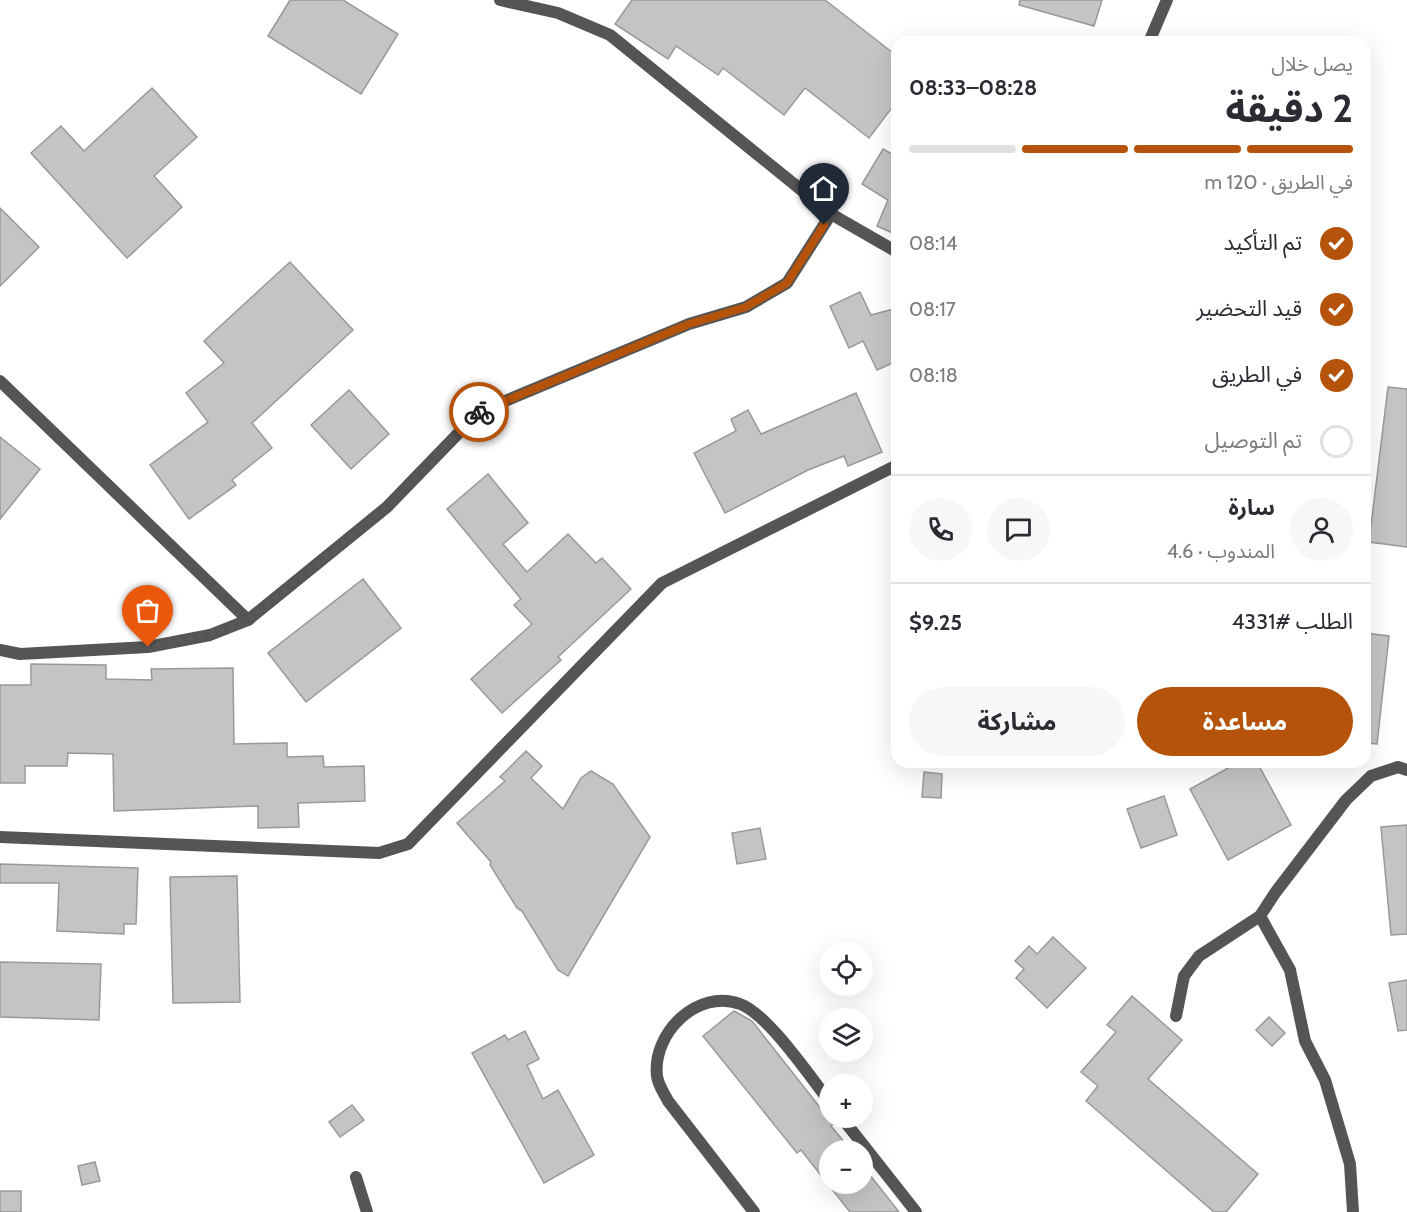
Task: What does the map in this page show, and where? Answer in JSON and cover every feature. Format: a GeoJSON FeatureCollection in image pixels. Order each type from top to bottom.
{"type":"FeatureCollection","features":[{"type":"Feature","properties":{"kind":"street"},"geometry":{"type":"LineString","coordinates":[[500,0],[558,13],[610,35],[831,214],[891,249]]}},
{"type":"Feature","properties":{"kind":"street"},"geometry":{"type":"LineString","coordinates":[[1152,36],[1167,0]]}},
{"type":"Feature","properties":{"kind":"street"},"geometry":{"type":"LineString","coordinates":[[0,650],[20,654],[148,647],[210,635],[248,620],[387,507],[479,412],[689,324],[746,307],[787,283],[831,214]]}},
{"type":"Feature","properties":{"kind":"street"},"geometry":{"type":"LineString","coordinates":[[0,381],[248,620]]}},
{"type":"Feature","properties":{"kind":"street"},"geometry":{"type":"LineString","coordinates":[[0,837],[379,853],[408,844],[662,583],[891,468]]}},
{"type":"Feature","properties":{"kind":"street"},"geometry":{"type":"LineString","coordinates":[[1176,1016],[1184,976],[1199,956],[1260,916],[1346,800],[1371,776],[1398,767],[1407,770]]}},
{"type":"Feature","properties":{"kind":"street"},"geometry":{"type":"LineString","coordinates":[[1260,916],[1290,970],[1305,1041],[1325,1080],[1350,1164],[1353,1212]]}},
{"type":"Feature","properties":{"kind":"street"},"geometry":{"type":"LineString","coordinates":[[754,1212],[668,1101],[659,1084],[658,1056],[666,1037],[679,1018],[693,1007],[711,1002],[740,1003],[753,1011],[772,1030],[819,1088]]}},
{"type":"Feature","properties":{"kind":"street"},"geometry":{"type":"LineString","coordinates":[[850,1128],[916,1212]]}},
{"type":"Feature","properties":{"kind":"street"},"geometry":{"type":"LineString","coordinates":[[356,1177],[366,1212]]}},
{"type":"Feature","properties":{"kind":"building"},"geometry":{"type":"Polygon","coordinates":[[[290,0],[343,0],[398,34],[361,94],[268,36],[290,0]]]}},
{"type":"Feature","properties":{"kind":"building"},"geometry":{"type":"Polygon","coordinates":[[[632,0],[825,0],[891,51],[891,109],[869,138],[805,88],[784,115],[723,68],[718,75],[676,46],[668,59],[615,24],[632,0]]]}},
{"type":"Feature","properties":{"kind":"building"},"geometry":{"type":"Polygon","coordinates":[[[1020,0],[1102,0],[1094,26],[1019,5],[1020,0]]]}},
{"type":"Feature","properties":{"kind":"building"},"geometry":{"type":"Polygon","coordinates":[[[152,88],[197,137],[154,176],[182,207],[127,258],[31,153],[61,126],[84,151],[152,88]]]}},
{"type":"Feature","properties":{"kind":"building"},"geometry":{"type":"Polygon","coordinates":[[[883,149],[891,154],[891,232],[877,226],[888,200],[862,184],[883,149]]]}},
{"type":"Feature","properties":{"kind":"building"},"geometry":{"type":"Polygon","coordinates":[[[0,208],[39,247],[0,286],[0,208]]]}},
{"type":"Feature","properties":{"kind":"building"},"geometry":{"type":"Polygon","coordinates":[[[290,262],[353,330],[252,423],[272,448],[232,480],[236,485],[189,519],[150,465],[208,422],[186,393],[224,363],[204,341],[290,262]]]}},
{"type":"Feature","properties":{"kind":"building"},"geometry":{"type":"Polygon","coordinates":[[[860,292],[871,315],[891,310],[891,364],[877,370],[863,341],[849,348],[830,306],[860,292]]]}},
{"type":"Feature","properties":{"kind":"building"},"geometry":{"type":"Polygon","coordinates":[[[1388,387],[1407,389],[1407,547],[1371,542],[1371,526],[1388,387]]]}},
{"type":"Feature","properties":{"kind":"building"},"geometry":{"type":"Polygon","coordinates":[[[349,390],[389,434],[351,469],[311,425],[349,390]]]}},
{"type":"Feature","properties":{"kind":"building"},"geometry":{"type":"Polygon","coordinates":[[[856,393],[882,452],[848,466],[844,456],[808,470],[725,513],[694,453],[736,431],[731,419],[748,410],[761,434],[856,393]]]}},
{"type":"Feature","properties":{"kind":"building"},"geometry":{"type":"Polygon","coordinates":[[[0,437],[40,469],[0,519],[0,437]]]}},
{"type":"Feature","properties":{"kind":"building"},"geometry":{"type":"Polygon","coordinates":[[[488,474],[528,523],[503,544],[527,572],[568,534],[596,563],[602,558],[631,589],[558,657],[561,660],[502,713],[471,679],[532,624],[514,605],[521,599],[447,509],[488,474]]]}},
{"type":"Feature","properties":{"kind":"building"},"geometry":{"type":"Polygon","coordinates":[[[363,579],[401,628],[306,702],[268,653],[363,579]]]}},
{"type":"Feature","properties":{"kind":"building"},"geometry":{"type":"Polygon","coordinates":[[[1371,634],[1389,636],[1377,744],[1371,744],[1371,634]]]}},
{"type":"Feature","properties":{"kind":"building"},"geometry":{"type":"Polygon","coordinates":[[[31,664],[106,665],[106,679],[152,680],[151,669],[233,668],[234,744],[287,743],[287,757],[323,756],[324,767],[364,766],[365,801],[298,803],[299,827],[258,828],[258,806],[114,811],[113,754],[68,753],[67,766],[25,766],[25,783],[0,783],[0,685],[31,685],[31,664]]]}},
{"type":"Feature","properties":{"kind":"building"},"geometry":{"type":"Polygon","coordinates":[[[526,751],[542,766],[531,778],[563,809],[581,778],[591,771],[613,784],[650,837],[568,976],[558,970],[522,911],[517,908],[490,865],[491,862],[457,823],[505,781],[500,777],[526,751]]]}},
{"type":"Feature","properties":{"kind":"building"},"geometry":{"type":"Polygon","coordinates":[[[1228,768],[1260,768],[1291,825],[1228,860],[1190,789],[1228,768]]]}},
{"type":"Feature","properties":{"kind":"building"},"geometry":{"type":"Polygon","coordinates":[[[924,772],[942,774],[941,798],[922,797],[924,772]]]}},
{"type":"Feature","properties":{"kind":"building"},"geometry":{"type":"Polygon","coordinates":[[[1164,796],[1177,835],[1141,848],[1127,809],[1164,796]]]}},
{"type":"Feature","properties":{"kind":"building"},"geometry":{"type":"Polygon","coordinates":[[[1407,825],[1407,934],[1391,935],[1381,827],[1407,825]]]}},
{"type":"Feature","properties":{"kind":"building"},"geometry":{"type":"Polygon","coordinates":[[[760,828],[766,859],[737,864],[732,833],[760,828]]]}},
{"type":"Feature","properties":{"kind":"building"},"geometry":{"type":"Polygon","coordinates":[[[0,864],[138,868],[136,924],[124,924],[124,934],[57,931],[59,883],[0,883],[0,864]]]}},
{"type":"Feature","properties":{"kind":"building"},"geometry":{"type":"Polygon","coordinates":[[[237,876],[240,1002],[173,1003],[170,877],[237,876]]]}},
{"type":"Feature","properties":{"kind":"building"},"geometry":{"type":"Polygon","coordinates":[[[1053,937],[1086,968],[1047,1008],[1016,978],[1024,969],[1015,961],[1029,946],[1037,954],[1053,937]]]}},
{"type":"Feature","properties":{"kind":"building"},"geometry":{"type":"Polygon","coordinates":[[[0,962],[101,964],[99,1020],[0,1017],[0,962]]]}},
{"type":"Feature","properties":{"kind":"building"},"geometry":{"type":"Polygon","coordinates":[[[1407,980],[1407,1030],[1398,1031],[1389,983],[1407,980]]]}},
{"type":"Feature","properties":{"kind":"building"},"geometry":{"type":"Polygon","coordinates":[[[1132,996],[1182,1040],[1148,1079],[1258,1174],[1226,1212],[1214,1212],[1086,1101],[1098,1086],[1081,1072],[1116,1032],[1107,1025],[1132,996]]]}},
{"type":"Feature","properties":{"kind":"building"},"geometry":{"type":"Polygon","coordinates":[[[734,1011],[752,1021],[819,1106],[819,1128],[833,1128],[843,1140],[819,1140],[819,1173],[801,1150],[797,1153],[703,1036],[734,1011]]]}},
{"type":"Feature","properties":{"kind":"building"},"geometry":{"type":"Polygon","coordinates":[[[1269,1017],[1285,1033],[1272,1046],[1256,1030],[1269,1017]]]}},
{"type":"Feature","properties":{"kind":"building"},"geometry":{"type":"Polygon","coordinates":[[[525,1031],[539,1059],[527,1065],[543,1099],[558,1090],[594,1155],[544,1183],[472,1053],[505,1035],[508,1040],[525,1031]]]}},
{"type":"Feature","properties":{"kind":"building"},"geometry":{"type":"Polygon","coordinates":[[[352,1105],[364,1120],[340,1137],[329,1122],[352,1105]]]}},
{"type":"Feature","properties":{"kind":"building"},"geometry":{"type":"Polygon","coordinates":[[[95,1162],[100,1181],[82,1185],[78,1166],[95,1162]]]}},
{"type":"Feature","properties":{"kind":"building"},"geometry":{"type":"Polygon","coordinates":[[[873,1179],[899,1212],[850,1212],[836,1194],[873,1194],[873,1179]]]}},
{"type":"Feature","properties":{"kind":"building"},"geometry":{"type":"Polygon","coordinates":[[[0,1191],[21,1191],[21,1212],[0,1212],[0,1191]]]}},
{"type":"Feature","properties":{"kind":"way so far"},"geometry":{"type":"LineString","coordinates":[[148,647],[210,635],[248,620],[387,507],[444,445],[479,412]]}},
{"type":"Feature","properties":{"kind":"route"},"geometry":{"type":"LineString","coordinates":[[479,412],[689,324],[746,307],[787,283],[824,225]]}}]}
